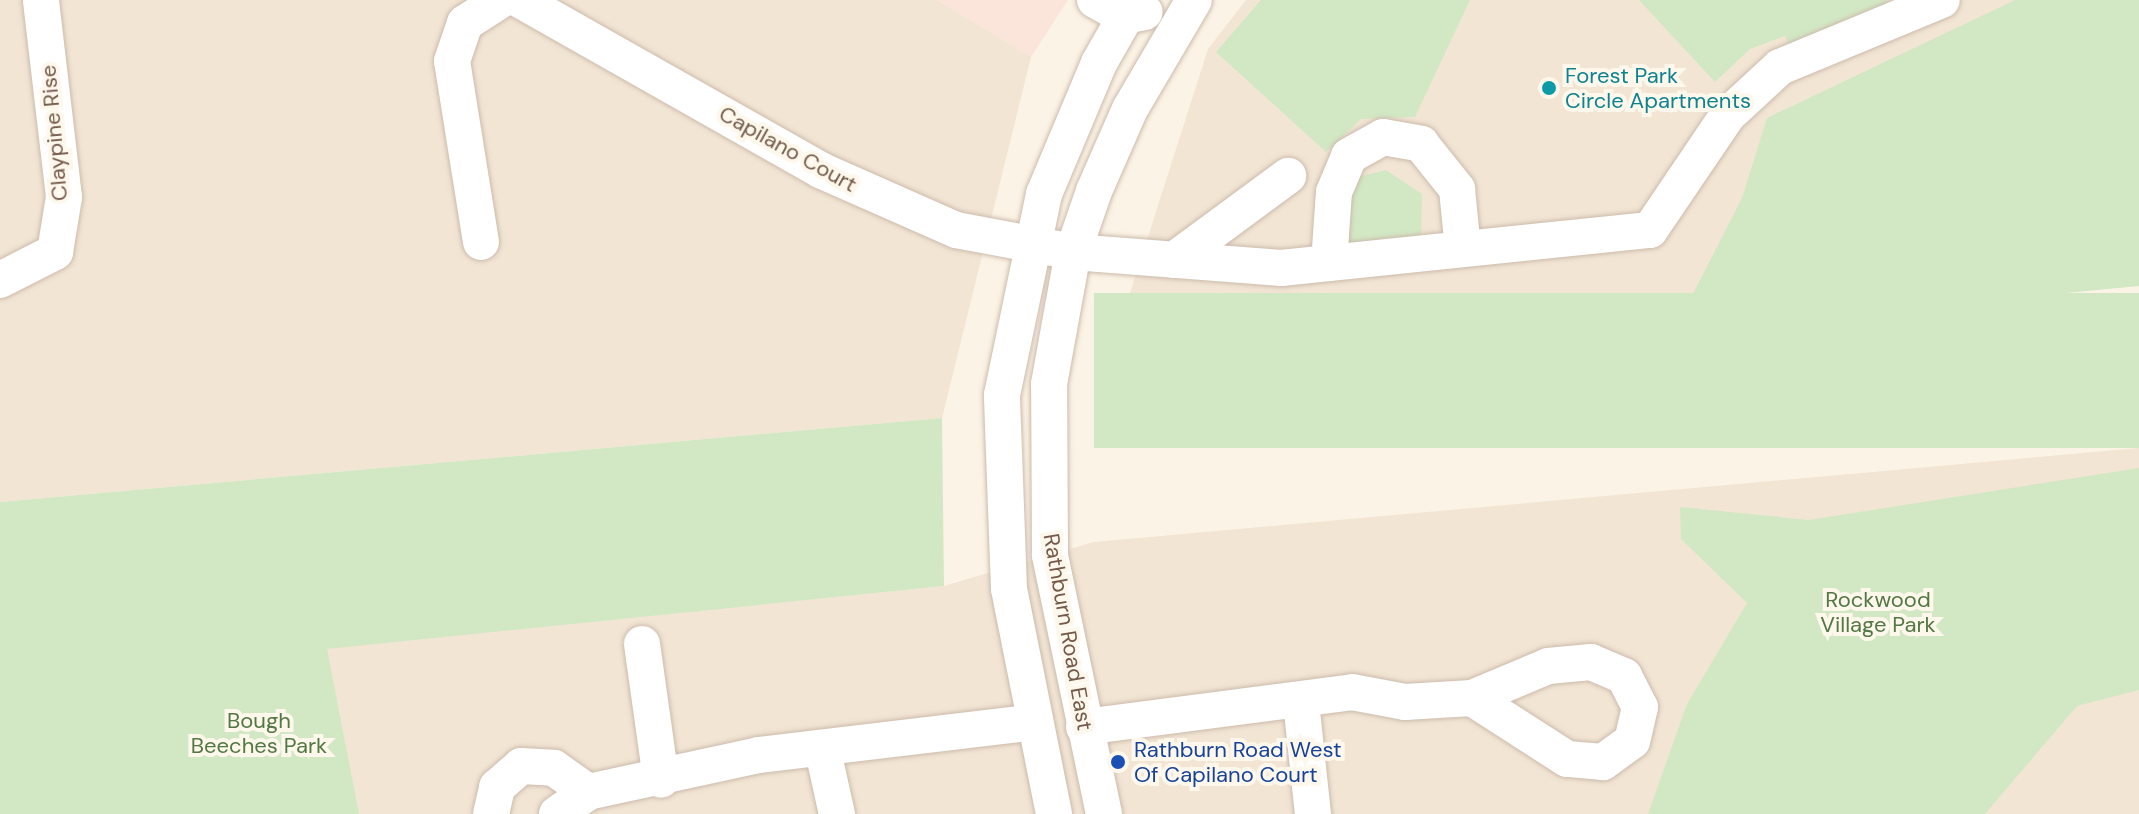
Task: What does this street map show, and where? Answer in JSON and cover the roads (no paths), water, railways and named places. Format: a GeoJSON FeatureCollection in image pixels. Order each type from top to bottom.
{"type":"FeatureCollection","features":[{"type":"Feature","properties":{"kind":"street","name":"Claypine Rise"},"geometry":{"type":"LineString","coordinates":[[0,280],[55,252],[64,197],[41,0]]}},
{"type":"Feature","properties":{"kind":"street"},"geometry":{"type":"LineString","coordinates":[[481,242],[452,61],[465,23],[501,0]]}},
{"type":"Feature","properties":{"kind":"street","name":"Capilano Court"},"geometry":{"type":"LineString","coordinates":[[520,0],[878,199],[956,230],[1073,252],[1281,268],[1650,230],[1728,115],[1780,67],[1942,0]]}},
{"type":"Feature","properties":{"kind":"street"},"geometry":{"type":"LineString","coordinates":[[1054,814],[1009,589],[1000,445],[1028,245],[1067,132],[1118,5],[1194,0]]}},
{"type":"Feature","properties":{"kind":"street","name":"Rathburn Road East"},"geometry":{"type":"LineString","coordinates":[[1104,814],[1050,555],[1046,452],[1051,372],[1073,252],[1130,109],[1194,0]]}},
{"type":"Feature","properties":{"kind":"street"},"geometry":{"type":"LineString","coordinates":[[1329,263],[1334,192],[1349,156],[1383,137],[1421,144],[1457,189],[1463,249]]}},
{"type":"Feature","properties":{"kind":"street"},"geometry":{"type":"LineString","coordinates":[[1174,260],[1288,176]]}},
{"type":"Feature","properties":{"kind":"street"},"geometry":{"type":"LineString","coordinates":[[642,644],[661,780]]}},
{"type":"Feature","properties":{"kind":"street"},"geometry":{"type":"LineString","coordinates":[[1084,727],[1301,702],[1352,692],[1405,702],[1472,698]]}},
{"type":"Feature","properties":{"kind":"street"},"geometry":{"type":"LineString","coordinates":[[1301,702],[1313,814]]}},
{"type":"Feature","properties":{"kind":"street"},"geometry":{"type":"LineString","coordinates":[[557,814],[588,792],[661,780],[759,755],[823,751],[1034,722]]}},
{"type":"Feature","properties":{"kind":"street"},"geometry":{"type":"LineString","coordinates":[[823,751],[837,814]]}},
{"type":"Feature","properties":{"kind":"street"},"geometry":{"type":"LineString","coordinates":[[491,814],[501,780],[530,764],[569,774],[588,792]]}},
{"type":"Feature","properties":{"kind":"place","name":"Forest Park Circle Apartments"},"geometry":{"type":"Point","coordinates":[1549,88]}},
{"type":"Feature","properties":{"kind":"place","name":"Rathburn Road West Of Capilano Court"},"geometry":{"type":"Point","coordinates":[1118,762]}},
{"type":"Feature","properties":{"kind":"park label","name":"Rockwood Village Park"},"geometry":{"type":"Point","coordinates":[1878,612]}},
{"type":"Feature","properties":{"kind":"park label","name":"Bough Beeches Park"},"geometry":{"type":"Point","coordinates":[259,732]}}]}
